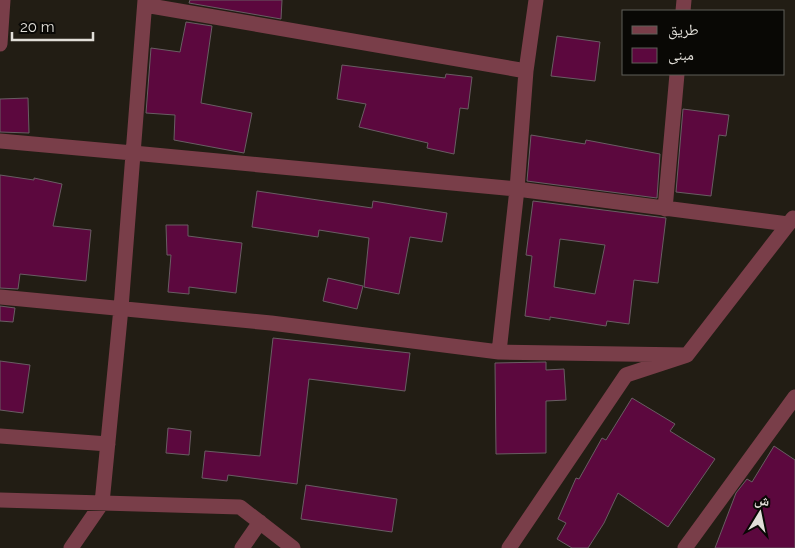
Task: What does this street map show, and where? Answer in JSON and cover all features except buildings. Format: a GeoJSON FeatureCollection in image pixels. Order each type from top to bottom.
{"type":"FeatureCollection","features":[{"type":"Feature","properties":{"kind":"street"},"geometry":{"type":"LineString","coordinates":[[0,44],[3,0]]}},
{"type":"Feature","properties":{"kind":"street"},"geometry":{"type":"LineString","coordinates":[[499,352],[526,71],[536,0]]}},
{"type":"Feature","properties":{"kind":"street"},"geometry":{"type":"LineString","coordinates":[[71,548],[102,503],[121,308],[145,3],[526,71]]}},
{"type":"Feature","properties":{"kind":"street"},"geometry":{"type":"LineString","coordinates":[[666,208],[677,75]]}},
{"type":"Feature","properties":{"kind":"street"},"geometry":{"type":"LineString","coordinates":[[0,141],[516,189],[666,208],[792,220]]}},
{"type":"Feature","properties":{"kind":"street"},"geometry":{"type":"LineString","coordinates":[[509,548],[626,375],[687,355],[792,220]]}},
{"type":"Feature","properties":{"kind":"street"},"geometry":{"type":"LineString","coordinates":[[0,297],[271,322],[499,352],[687,355]]}},
{"type":"Feature","properties":{"kind":"street"},"geometry":{"type":"LineString","coordinates":[[685,548],[795,397]]}},
{"type":"Feature","properties":{"kind":"street"},"geometry":{"type":"LineString","coordinates":[[0,436],[108,444]]}},
{"type":"Feature","properties":{"kind":"street"},"geometry":{"type":"LineString","coordinates":[[0,500],[240,507],[293,548]]}},
{"type":"Feature","properties":{"kind":"street"},"geometry":{"type":"LineString","coordinates":[[242,548],[260,522]]}}]}
